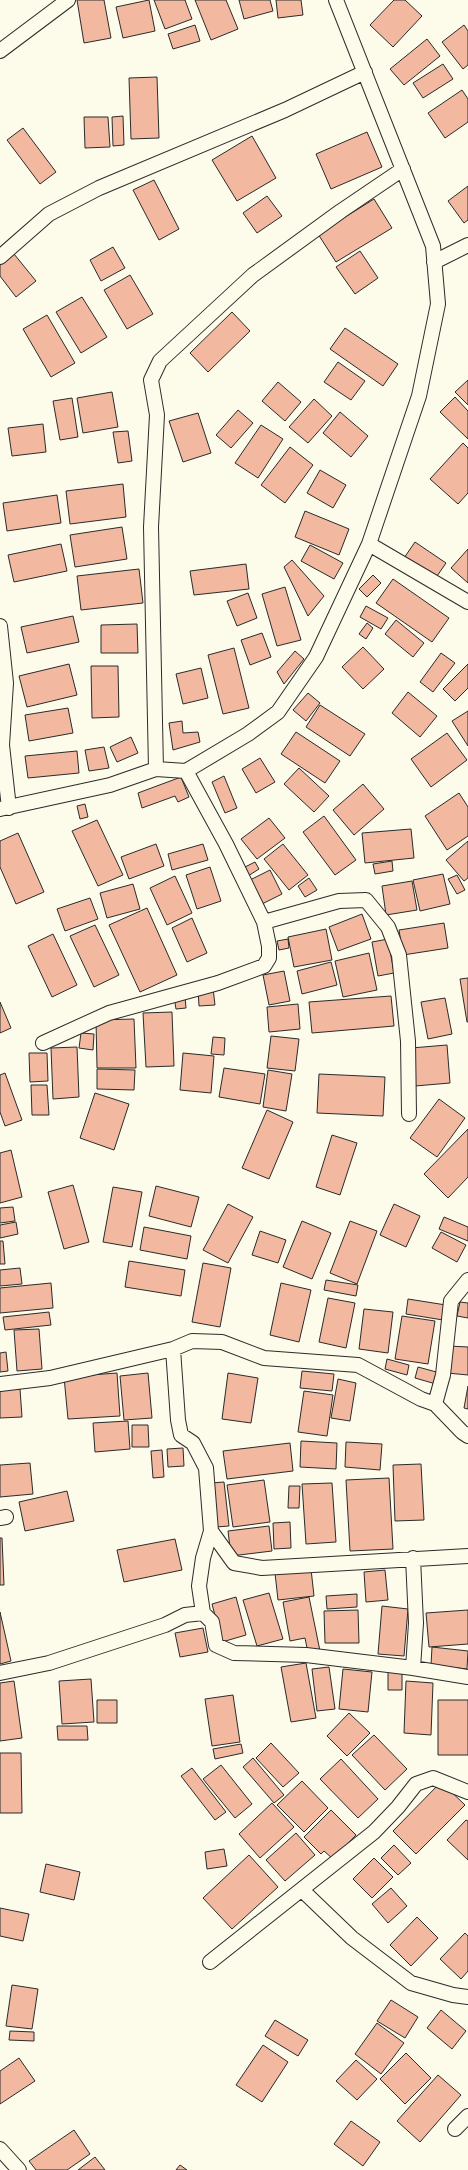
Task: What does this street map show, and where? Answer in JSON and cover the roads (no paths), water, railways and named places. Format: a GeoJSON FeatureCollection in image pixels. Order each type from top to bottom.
{"type":"FeatureCollection","features":[{"type":"Feature","properties":{"kind":"street"},"geometry":{"type":"LineString","coordinates":[[0,51],[68,0]]}},
{"type":"Feature","properties":{"kind":"street"},"geometry":{"type":"LineString","coordinates":[[0,626],[6,683],[2,745],[5,809],[110,785],[156,769],[186,771],[248,734],[278,712],[316,657],[369,544],[419,396],[438,304],[433,246],[365,72],[340,2]]}},
{"type":"Feature","properties":{"kind":"street"},"geometry":{"type":"LineString","coordinates":[[0,257],[49,214],[99,188],[285,110],[365,72]]}},
{"type":"Feature","properties":{"kind":"street"},"geometry":{"type":"LineString","coordinates":[[156,769],[151,527],[157,415],[151,380],[160,361],[252,275],[341,211],[403,169]]}},
{"type":"Feature","properties":{"kind":"street"},"geometry":{"type":"LineString","coordinates":[[434,262],[468,245]]}},
{"type":"Feature","properties":{"kind":"street"},"geometry":{"type":"LineString","coordinates":[[369,544],[468,602]]}},
{"type":"Feature","properties":{"kind":"street"},"geometry":{"type":"LineString","coordinates":[[43,1043],[109,1013],[218,983],[264,966],[269,958],[269,946],[264,922],[226,844],[186,771]]}},
{"type":"Feature","properties":{"kind":"street"},"geometry":{"type":"LineString","coordinates":[[264,922],[339,901],[366,900],[388,926],[399,955],[408,1041],[409,1114]]}},
{"type":"Feature","properties":{"kind":"street"},"geometry":{"type":"LineString","coordinates":[[435,1404],[443,1375],[451,1301],[468,1280]]}},
{"type":"Feature","properties":{"kind":"street"},"geometry":{"type":"LineString","coordinates":[[0,1384],[50,1378],[173,1349],[192,1341],[222,1342],[264,1358],[358,1365],[421,1400],[435,1404],[462,1432],[468,1436]]}},
{"type":"Feature","properties":{"kind":"street"},"geometry":{"type":"LineString","coordinates":[[173,1349],[178,1420],[182,1435],[193,1443],[206,1468],[211,1531],[203,1558],[199,1586],[202,1613],[212,1622],[216,1644],[234,1653],[306,1655],[413,1668],[468,1677]]}},
{"type":"Feature","properties":{"kind":"street"},"geometry":{"type":"LineString","coordinates":[[211,1531],[234,1563],[262,1568],[468,1556]]}},
{"type":"Feature","properties":{"kind":"street"},"geometry":{"type":"LineString","coordinates":[[413,1668],[416,1623],[414,1558]]}},
{"type":"Feature","properties":{"kind":"street"},"geometry":{"type":"LineString","coordinates":[[0,1673],[48,1663],[165,1625],[185,1615],[202,1613]]}},
{"type":"Feature","properties":{"kind":"street"},"geometry":{"type":"LineString","coordinates":[[210,1962],[374,1832],[398,1807],[416,1784],[433,1778],[468,1792]]}},
{"type":"Feature","properties":{"kind":"street"},"geometry":{"type":"LineString","coordinates":[[302,1890],[352,1938],[411,1983],[453,1995],[468,1997]]}},
{"type":"Feature","properties":{"kind":"street"},"geometry":{"type":"LineString","coordinates":[[455,2129],[468,2116]]}},
{"type":"Feature","properties":{"kind":"street"},"geometry":{"type":"LineString","coordinates":[[0,2149],[16,2169]]}}]}
